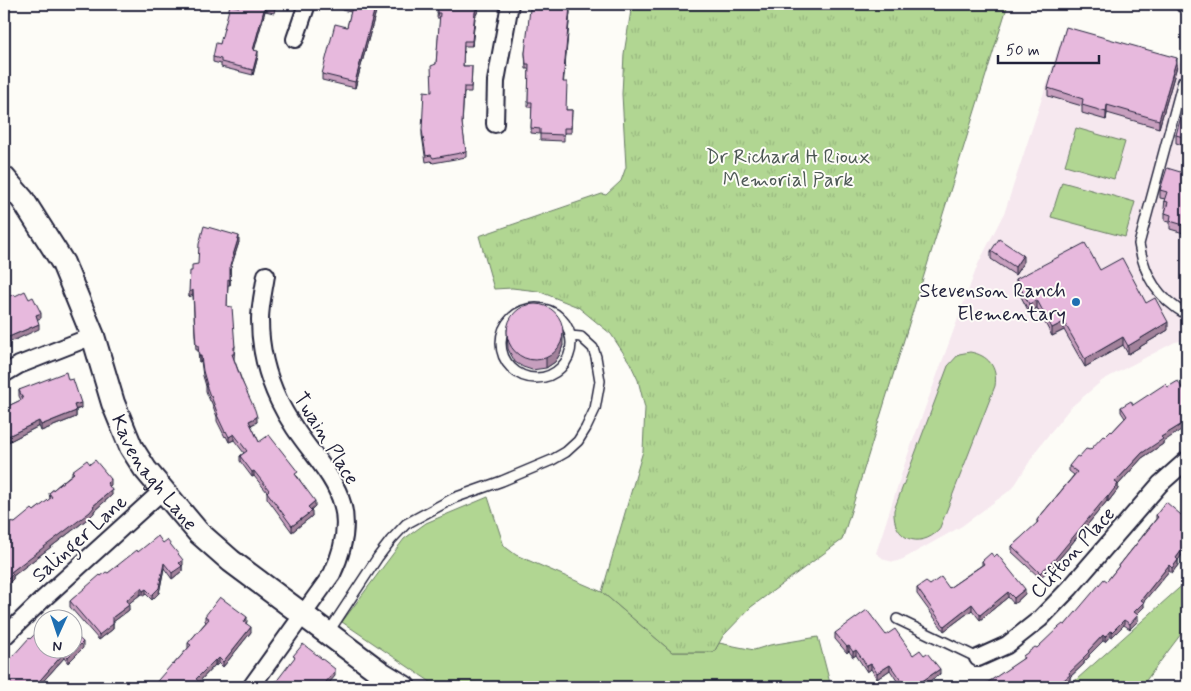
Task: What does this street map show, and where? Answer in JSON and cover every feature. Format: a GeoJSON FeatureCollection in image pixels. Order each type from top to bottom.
{"type":"FeatureCollection","features":[{"type":"Feature","properties":{"kind":"main road","name":"Kavenagh Lane"},"geometry":{"type":"LineString","coordinates":[[4,178],[23,200],[63,263],[93,336],[114,403],[131,447],[162,491],[198,532],[232,561],[381,674],[404,687]]}},
{"type":"Feature","properties":{"kind":"street"},"geometry":{"type":"LineString","coordinates":[[295,39],[307,4]]}},
{"type":"Feature","properties":{"kind":"street"},"geometry":{"type":"LineString","coordinates":[[495,124],[496,81],[510,4]]}},
{"type":"Feature","properties":{"kind":"street","name":"Twain Place"},"geometry":{"type":"LineString","coordinates":[[251,687],[302,613],[332,574],[340,558],[344,540],[345,521],[342,503],[336,486],[327,470],[294,427],[279,402],[268,375],[262,347],[260,319],[266,275]]}},
{"type":"Feature","properties":{"kind":"street"},"geometry":{"type":"LineString","coordinates":[[4,374],[93,336]]}},
{"type":"Feature","properties":{"kind":"street","name":"Clifton Place"},"geometry":{"type":"LineString","coordinates":[[978,658],[1007,645],[1040,619],[1070,588],[1160,484],[1187,460]]}},
{"type":"Feature","properties":{"kind":"street","name":"Salinger Lane"},"geometry":{"type":"LineString","coordinates":[[4,637],[41,600],[162,491]]}},
{"type":"Feature","properties":{"kind":"lane"},"geometry":{"type":"LineString","coordinates":[[1183,81],[1139,244],[1142,261],[1151,284],[1174,307],[1187,315]]}},
{"type":"Feature","properties":{"kind":"lane"},"geometry":{"type":"LineString","coordinates":[[536,308],[551,312],[564,321],[570,336],[570,351],[563,365],[551,375],[535,378],[520,375],[508,365],[501,351],[501,335],[508,321],[521,311],[536,308]]}},
{"type":"Feature","properties":{"kind":"lane"},"geometry":{"type":"LineString","coordinates":[[328,633],[378,557],[406,524],[454,498],[502,481],[552,460],[566,452],[578,441],[595,409],[600,381],[593,348],[581,337],[570,336]]}},
{"type":"Feature","properties":{"kind":"lane"},"geometry":{"type":"LineString","coordinates":[[897,619],[978,658]]}},
{"type":"Feature","properties":{"kind":"shaded area","name":"Stevenson Ranch Elementary"},"geometry":{"type":"Polygon","coordinates":[[[1065,28],[1187,64],[1187,340],[1175,342],[1103,380],[1070,408],[1038,448],[1013,488],[962,526],[903,559],[894,562],[885,560],[876,553],[907,457],[978,264],[1005,211],[1065,28]]]}},
{"type":"Feature","properties":{"kind":"green space","name":"Dr Richard H Rioux Memorial Park"},"geometry":{"type":"Polygon","coordinates":[[[632,4],[1008,4],[842,540],[751,607],[723,636],[714,652],[672,652],[602,592],[643,451],[645,408],[638,380],[630,363],[611,334],[578,307],[538,291],[512,288],[494,289],[479,236],[602,194],[606,195],[621,181],[626,167],[622,94],[624,54],[632,4]]]}},
{"type":"Feature","properties":{"kind":"green space"},"geometry":{"type":"Polygon","coordinates":[[[1076,128],[1125,142],[1114,179],[1065,165],[1076,128]]]}},
{"type":"Feature","properties":{"kind":"green space"},"geometry":{"type":"Polygon","coordinates":[[[1062,182],[1135,202],[1125,237],[1051,217],[1062,182]]]}},
{"type":"Feature","properties":{"kind":"green space"},"geometry":{"type":"Polygon","coordinates":[[[970,352],[982,356],[990,363],[995,373],[995,386],[939,530],[923,539],[915,540],[908,538],[897,528],[894,510],[948,366],[959,354],[970,352]]]}},
{"type":"Feature","properties":{"kind":"green space"},"geometry":{"type":"Polygon","coordinates":[[[488,497],[504,546],[516,555],[602,592],[672,652],[714,652],[719,643],[754,650],[770,645],[818,637],[831,687],[438,687],[342,622],[404,539],[426,523],[488,497]]]}},
{"type":"Feature","properties":{"kind":"green space"},"geometry":{"type":"Polygon","coordinates":[[[1187,581],[1187,615],[1181,634],[1141,687],[1068,687],[1187,581]]]}},
{"type":"Feature","properties":{"kind":"building"},"geometry":{"type":"Polygon","coordinates":[[[240,4],[275,4],[274,8],[265,6],[253,50],[258,51],[253,70],[221,62],[221,59],[213,57],[216,43],[220,44],[230,5],[239,7],[240,4]]]}},
{"type":"Feature","properties":{"kind":"building"},"geometry":{"type":"Polygon","coordinates":[[[343,4],[376,4],[355,82],[322,74],[335,24],[347,27],[352,7],[343,4]]]}},
{"type":"Feature","properties":{"kind":"building"},"geometry":{"type":"Polygon","coordinates":[[[438,4],[478,4],[475,12],[472,41],[464,41],[463,66],[472,66],[471,87],[464,87],[462,123],[466,152],[433,158],[431,155],[426,156],[422,130],[424,91],[432,92],[431,66],[436,64],[440,13],[437,13],[438,4]]]}},
{"type":"Feature","properties":{"kind":"building"},"geometry":{"type":"Polygon","coordinates":[[[533,4],[564,4],[570,6],[563,82],[567,82],[566,110],[572,110],[571,128],[564,128],[564,135],[540,134],[540,129],[531,128],[532,102],[528,102],[529,64],[526,64],[525,53],[530,9],[533,4]]]}},
{"type":"Feature","properties":{"kind":"building"},"geometry":{"type":"Polygon","coordinates":[[[1066,27],[1177,58],[1159,120],[1107,105],[1106,112],[1082,105],[1083,99],[1048,88],[1066,27]]]}},
{"type":"Feature","properties":{"kind":"building"},"geometry":{"type":"Polygon","coordinates":[[[1182,113],[1187,115],[1187,138],[1176,135],[1182,113]]]}},
{"type":"Feature","properties":{"kind":"building"},"geometry":{"type":"Polygon","coordinates":[[[1167,168],[1187,174],[1187,226],[1170,221],[1171,215],[1165,213],[1168,202],[1164,201],[1167,192],[1160,190],[1167,168]]]}},
{"type":"Feature","properties":{"kind":"building"},"geometry":{"type":"Polygon","coordinates":[[[204,226],[239,236],[230,265],[230,280],[228,279],[227,306],[232,307],[235,347],[234,354],[232,354],[255,410],[257,417],[249,421],[259,442],[269,435],[298,472],[295,474],[315,501],[308,507],[312,511],[292,526],[267,492],[269,490],[240,456],[247,451],[234,434],[229,437],[225,432],[206,385],[201,356],[199,356],[198,345],[196,345],[193,290],[189,292],[190,271],[192,271],[192,265],[198,264],[199,244],[204,226]]]}},
{"type":"Feature","properties":{"kind":"building"},"geometry":{"type":"Polygon","coordinates":[[[999,239],[1023,255],[1015,267],[991,251],[999,239]]]}},
{"type":"Feature","properties":{"kind":"building"},"geometry":{"type":"Polygon","coordinates":[[[1085,243],[1100,270],[1122,258],[1146,303],[1155,298],[1168,322],[1128,346],[1123,337],[1085,359],[1064,322],[1052,328],[1037,300],[1029,304],[1016,279],[1085,243]]]}},
{"type":"Feature","properties":{"kind":"building"},"geometry":{"type":"Polygon","coordinates":[[[25,291],[29,299],[33,297],[41,313],[36,315],[39,324],[4,339],[4,299],[25,291]]]}},
{"type":"Feature","properties":{"kind":"building"},"geometry":{"type":"Polygon","coordinates":[[[535,304],[555,312],[563,332],[555,352],[535,360],[515,352],[507,332],[515,312],[535,304]]]}},
{"type":"Feature","properties":{"kind":"building"},"geometry":{"type":"Polygon","coordinates":[[[66,372],[68,380],[73,379],[81,403],[74,405],[76,411],[41,425],[39,421],[4,438],[4,408],[23,399],[19,390],[66,372]]]}},
{"type":"Feature","properties":{"kind":"building"},"geometry":{"type":"Polygon","coordinates":[[[1178,381],[1187,396],[1187,421],[1161,437],[1163,439],[1142,453],[1115,482],[1118,484],[1108,497],[1055,559],[1040,573],[1012,546],[1038,522],[1037,520],[1077,472],[1069,466],[1077,456],[1079,457],[1086,449],[1090,450],[1103,436],[1105,437],[1112,432],[1127,416],[1121,407],[1131,401],[1133,405],[1165,384],[1168,387],[1178,381]]]}},
{"type":"Feature","properties":{"kind":"building"},"geometry":{"type":"Polygon","coordinates":[[[87,460],[90,464],[95,460],[111,479],[107,483],[112,490],[93,506],[90,512],[11,572],[13,574],[4,583],[4,537],[7,537],[4,533],[4,527],[9,522],[15,523],[32,509],[34,511],[52,497],[49,493],[74,473],[72,471],[87,460]]]}},
{"type":"Feature","properties":{"kind":"building"},"geometry":{"type":"Polygon","coordinates":[[[1187,486],[1187,494],[1183,490],[1187,486]]]}},
{"type":"Feature","properties":{"kind":"building"},"geometry":{"type":"Polygon","coordinates":[[[1166,502],[1187,520],[1187,543],[1176,558],[1178,560],[1172,568],[1169,565],[1141,600],[1144,602],[1134,612],[1138,615],[1130,624],[1124,620],[1105,637],[1103,635],[1088,651],[1084,659],[1069,673],[1070,675],[1060,683],[1063,687],[981,687],[1024,658],[1023,656],[1035,647],[1037,648],[1059,627],[1063,624],[1065,625],[1104,579],[1107,581],[1158,517],[1156,515],[1166,502]]]}},
{"type":"Feature","properties":{"kind":"building"},"geometry":{"type":"Polygon","coordinates":[[[158,536],[163,543],[167,540],[183,560],[179,563],[182,566],[172,573],[164,563],[159,588],[152,595],[146,589],[143,591],[141,588],[127,600],[129,605],[113,617],[113,624],[99,635],[82,615],[82,608],[76,608],[70,601],[100,575],[108,573],[137,550],[138,552],[158,536]]]}},
{"type":"Feature","properties":{"kind":"building"},"geometry":{"type":"Polygon","coordinates":[[[991,553],[994,557],[997,554],[1025,589],[1014,598],[1008,592],[980,615],[972,604],[944,626],[917,588],[926,582],[930,585],[941,577],[949,588],[984,564],[982,561],[991,553]]]}},
{"type":"Feature","properties":{"kind":"building"},"geometry":{"type":"Polygon","coordinates":[[[220,597],[247,617],[244,622],[251,627],[223,662],[219,658],[215,660],[196,679],[205,687],[152,687],[191,645],[188,643],[209,619],[205,616],[220,597]]]}},
{"type":"Feature","properties":{"kind":"building"},"geometry":{"type":"Polygon","coordinates":[[[867,610],[886,635],[895,629],[913,655],[920,650],[924,655],[927,653],[940,669],[916,687],[895,687],[902,682],[890,665],[877,673],[871,664],[867,666],[856,650],[853,652],[835,633],[867,610]]]}},
{"type":"Feature","properties":{"kind":"building"},"geometry":{"type":"Polygon","coordinates":[[[32,637],[32,658],[60,658],[34,687],[4,687],[4,666],[32,637]]]}},
{"type":"Feature","properties":{"kind":"building"},"geometry":{"type":"Polygon","coordinates":[[[303,644],[335,669],[335,671],[322,687],[272,687],[295,657],[293,656],[303,644]]]}},
{"type":"Feature","properties":{"kind":"building"},"geometry":{"type":"Polygon","coordinates":[[[1187,669],[1187,687],[1178,687],[1187,669]]]}},
{"type":"Feature","properties":{"kind":"place","name":"Stevenson Ranch Elementary"},"geometry":{"type":"Point","coordinates":[1076,302]}}]}
